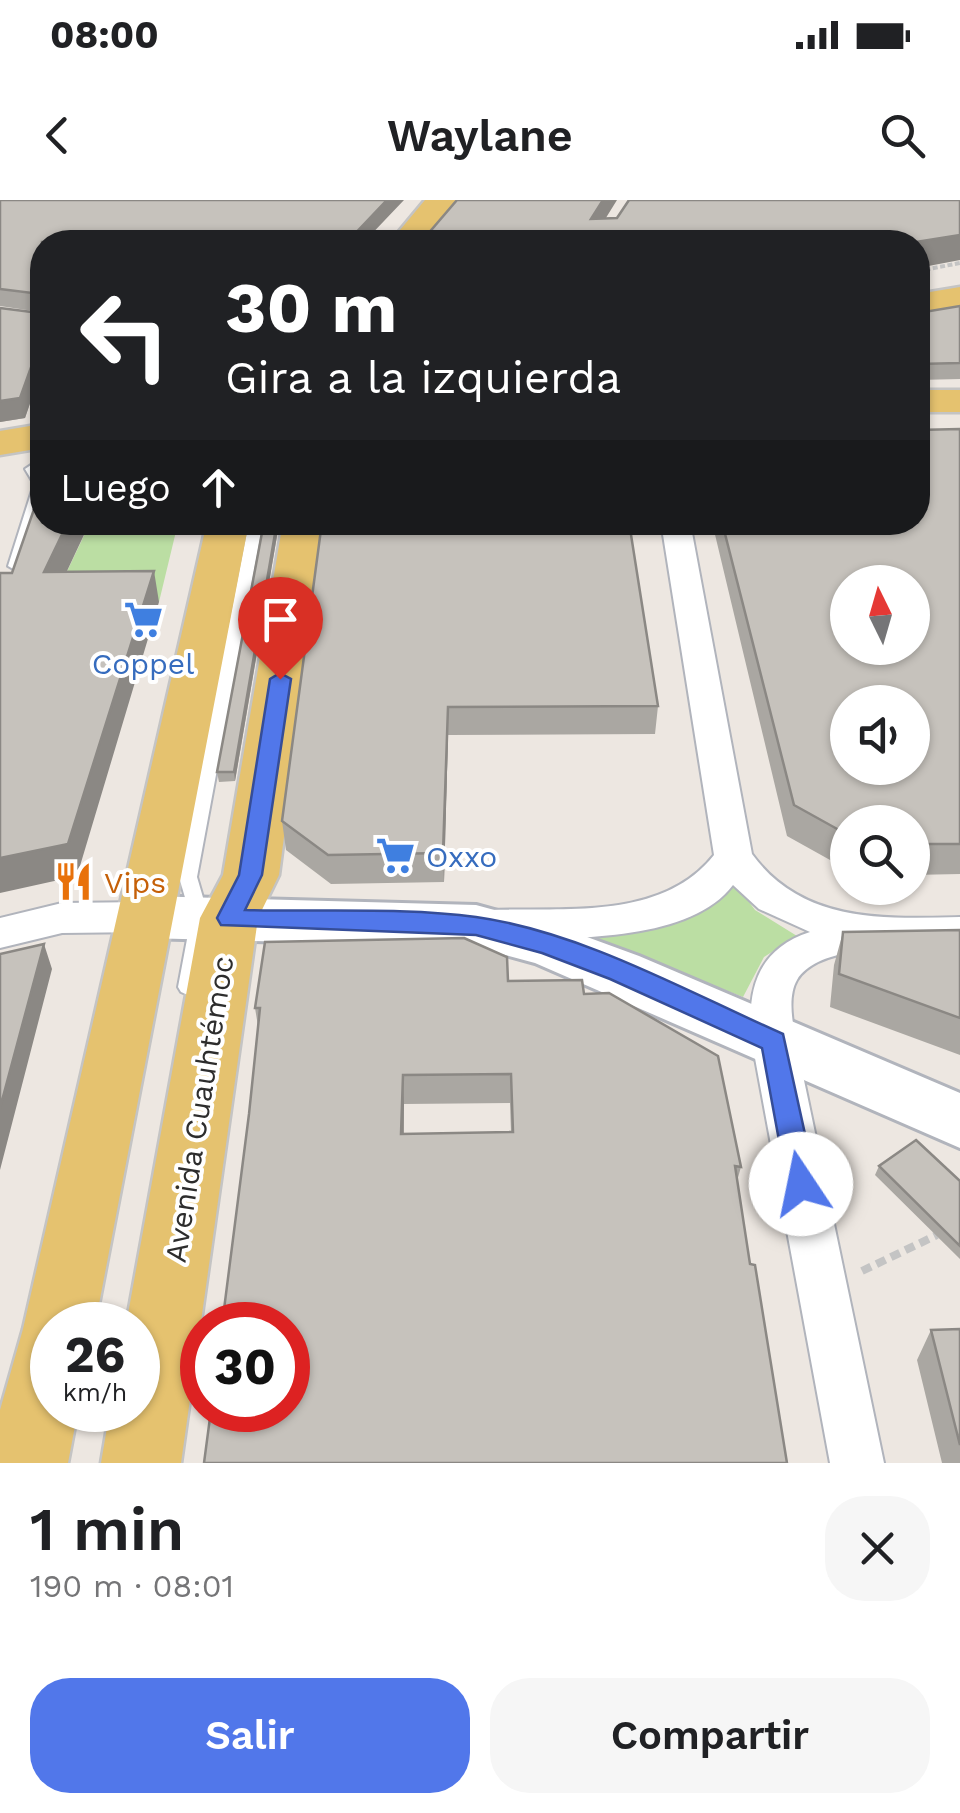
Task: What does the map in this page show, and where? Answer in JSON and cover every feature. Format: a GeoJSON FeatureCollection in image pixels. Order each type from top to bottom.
{"type":"FeatureCollection","features":[{"type":"Feature","properties":{"kind":"main road"},"geometry":{"type":"LineString","coordinates":[[415,230],[441,200]]}},
{"type":"Feature","properties":{"kind":"main road"},"geometry":{"type":"LineString","coordinates":[[930,283],[960,278]]}},
{"type":"Feature","properties":{"kind":"main road"},"geometry":{"type":"LineString","coordinates":[[930,308],[960,302]]}},
{"type":"Feature","properties":{"kind":"main road"},"geometry":{"type":"LineString","coordinates":[[930,402],[960,401]]}},
{"type":"Feature","properties":{"kind":"main road"},"geometry":{"type":"LineString","coordinates":[[930,436],[960,436]]}},
{"type":"Feature","properties":{"kind":"main road"},"geometry":{"type":"LineString","coordinates":[[0,442],[29,461]]}},
{"type":"Feature","properties":{"kind":"main road","name":"Avenida Cuauhtémoc"},"geometry":{"type":"LineString","coordinates":[[142,1463],[196,914],[227,535]]}},
{"type":"Feature","properties":{"kind":"main road","name":"Avenida Cuauhtémoc"},"geometry":{"type":"LineString","coordinates":[[66,1302],[196,914],[251,875],[302,535]]}},
{"type":"Feature","properties":{"kind":"street"},"geometry":{"type":"LineString","coordinates":[[677,535],[733,858],[758,891],[780,908],[801,918],[884,935]]}},
{"type":"Feature","properties":{"kind":"street"},"geometry":{"type":"LineString","coordinates":[[0,933],[62,918],[196,914],[476,926],[672,910],[703,896],[720,882],[733,858]]}},
{"type":"Feature","properties":{"kind":"street"},"geometry":{"type":"LineString","coordinates":[[476,926],[548,945],[619,972],[960,1121]]}},
{"type":"Feature","properties":{"kind":"street"},"geometry":{"type":"LineString","coordinates":[[857,1463],[774,1042],[771,994],[783,966],[811,947],[884,935],[960,932]]}},
{"type":"Feature","properties":{"kind":"lane"},"geometry":{"type":"LineString","coordinates":[[12,574],[30,518]]}},
{"type":"Feature","properties":{"kind":"lane"},"geometry":{"type":"LineString","coordinates":[[182,1015],[196,914],[188,877],[254,535]]}},
{"type":"Feature","properties":{"kind":"lane"},"geometry":{"type":"LineString","coordinates":[[252,739],[286,535]]}},
{"type":"Feature","properties":{"kind":"path"},"geometry":{"type":"LineString","coordinates":[[930,268],[960,263]]}},
{"type":"Feature","properties":{"kind":"path"},"geometry":{"type":"LineString","coordinates":[[822,1291],[938,1235]]}},
{"type":"Feature","properties":{"kind":"green space"},"geometry":{"type":"Polygon","coordinates":[[[84,535],[175,535],[159,602],[52,603],[84,535]]]}},
{"type":"Feature","properties":{"kind":"green space"},"geometry":{"type":"Polygon","coordinates":[[[735,883],[755,910],[797,936],[764,957],[743,997],[589,937],[668,926],[699,912],[735,883]]]}},
{"type":"Feature","properties":{"kind":"building"},"geometry":{"type":"Polygon","coordinates":[[[0,200],[387,200],[358,230],[30,230],[30,293],[0,289],[0,200]]]}},
{"type":"Feature","properties":{"kind":"building"},"geometry":{"type":"Polygon","coordinates":[[[457,200],[603,200],[591,219],[617,218],[629,200],[960,200],[960,235],[930,240],[930,230],[431,230],[457,200]]]}},
{"type":"Feature","properties":{"kind":"building"},"geometry":{"type":"Polygon","coordinates":[[[960,306],[960,363],[930,364],[930,311],[960,306]]]}},
{"type":"Feature","properties":{"kind":"building"},"geometry":{"type":"Polygon","coordinates":[[[0,308],[30,312],[30,370],[20,398],[0,401],[0,308]]]}},
{"type":"Feature","properties":{"kind":"building"},"geometry":{"type":"Polygon","coordinates":[[[960,429],[960,844],[930,844],[930,805],[830,805],[830,825],[794,805],[725,535],[930,535],[930,430],[960,429]]]}},
{"type":"Feature","properties":{"kind":"building"},"geometry":{"type":"Polygon","coordinates":[[[30,521],[30,535],[62,535],[44,572],[154,571],[68,844],[0,858],[0,573],[12,573],[30,521]]]}},
{"type":"Feature","properties":{"kind":"building"},"geometry":{"type":"Polygon","coordinates":[[[262,535],[275,535],[234,772],[217,772],[262,535]]]}},
{"type":"Feature","properties":{"kind":"building"},"geometry":{"type":"Polygon","coordinates":[[[320,535],[631,535],[658,706],[448,707],[443,853],[328,855],[282,821],[320,535]]]}},
{"type":"Feature","properties":{"kind":"building"},"geometry":{"type":"Polygon","coordinates":[[[960,930],[960,1018],[839,974],[843,932],[960,930]]]}},
{"type":"Feature","properties":{"kind":"building"},"geometry":{"type":"Polygon","coordinates":[[[464,938],[507,957],[508,981],[582,980],[584,994],[609,993],[718,1056],[741,1167],[735,1166],[787,1463],[204,1463],[208,1432],[310,1432],[310,1302],[225,1302],[260,1008],[255,1008],[265,942],[464,938]],[[511,1074],[403,1075],[401,1134],[513,1132],[511,1074]]]}},
{"type":"Feature","properties":{"kind":"building"},"geometry":{"type":"Polygon","coordinates":[[[44,944],[0,1108],[0,954],[44,944]]]}},
{"type":"Feature","properties":{"kind":"building"},"geometry":{"type":"Polygon","coordinates":[[[916,1140],[960,1181],[960,1246],[879,1166],[916,1140]]]}},
{"type":"Feature","properties":{"kind":"building"},"geometry":{"type":"Polygon","coordinates":[[[960,1329],[960,1445],[931,1330],[960,1329]]]}},
{"type":"Feature","properties":{"kind":"place","name":"Coppel"},"geometry":{"type":"Point","coordinates":[143,619]}},
{"type":"Feature","properties":{"kind":"place","name":"Oxxo"},"geometry":{"type":"Point","coordinates":[396,856]}},
{"type":"Feature","properties":{"kind":"place","name":"Vips"},"geometry":{"type":"Point","coordinates":[74,882]}},
{"type":"Feature","properties":{"kind":"route"},"geometry":{"type":"LineString","coordinates":[[280,679],[251,875],[229,918],[476,926],[548,945],[619,972],[774,1042],[801,1184]]}}]}
